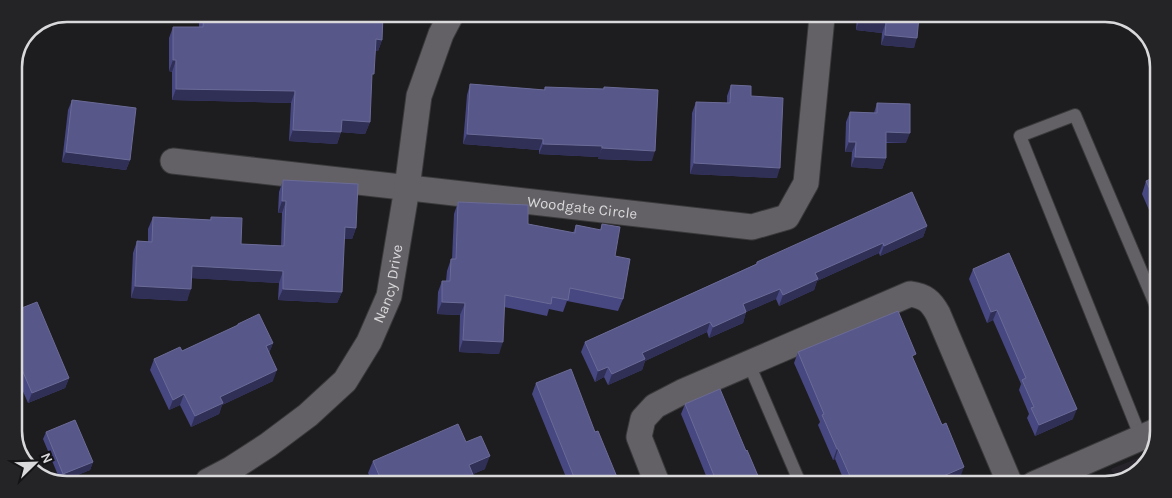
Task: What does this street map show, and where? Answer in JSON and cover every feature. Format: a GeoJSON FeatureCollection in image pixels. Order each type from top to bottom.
{"type":"FeatureCollection","features":[{"type":"Feature","properties":{"kind":"street","name":"Nancy Drive"},"geometry":{"type":"LineString","coordinates":[[218,476],[268,445],[308,415],[345,381],[369,342],[389,296],[407,188],[419,96],[441,34],[447,22]]}},
{"type":"Feature","properties":{"kind":"street","name":"Woodgate Circle"},"geometry":{"type":"LineString","coordinates":[[173,161],[752,227],[787,217],[806,183],[822,22]]}},
{"type":"Feature","properties":{"kind":"street"},"geometry":{"type":"LineString","coordinates":[[655,476],[639,437],[643,419],[655,406],[682,392],[910,294],[920,295],[933,304],[1007,476]]}},
{"type":"Feature","properties":{"kind":"street"},"geometry":{"type":"LineString","coordinates":[[1053,476],[1148,435]]}},
{"type":"Feature","properties":{"kind":"lane"},"geometry":{"type":"LineString","coordinates":[[1148,435],[1020,136],[1075,115],[1150,291]]}},
{"type":"Feature","properties":{"kind":"lane"},"geometry":{"type":"LineString","coordinates":[[749,364],[797,476]]}},
{"type":"Feature","properties":{"kind":"shaded area"},"geometry":{"type":"Polygon","coordinates":[[[1141,457],[1124,471],[1113,474],[1111,469],[1141,457]]]}},
{"type":"Feature","properties":{"kind":"building"},"geometry":{"type":"Polygon","coordinates":[[[203,22],[383,22],[382,40],[376,39],[370,122],[342,120],[341,132],[293,130],[295,91],[176,89],[176,60],[173,60],[173,27],[203,27],[203,22]]]}},
{"type":"Feature","properties":{"kind":"building"},"geometry":{"type":"Polygon","coordinates":[[[886,22],[919,22],[917,38],[885,35],[886,22]]]}},
{"type":"Feature","properties":{"kind":"building"},"geometry":{"type":"Polygon","coordinates":[[[470,84],[545,90],[545,87],[604,89],[604,87],[658,90],[655,151],[602,148],[602,146],[543,144],[543,139],[467,134],[470,84]]]}},
{"type":"Feature","properties":{"kind":"building"},"geometry":{"type":"Polygon","coordinates":[[[731,85],[751,86],[751,96],[783,98],[780,168],[694,163],[696,102],[730,103],[731,85]]]}},
{"type":"Feature","properties":{"kind":"building"},"geometry":{"type":"Polygon","coordinates":[[[72,100],[136,108],[130,160],[66,152],[72,100]]]}},
{"type":"Feature","properties":{"kind":"building"},"geometry":{"type":"Polygon","coordinates":[[[877,103],[910,104],[910,133],[886,132],[886,158],[855,157],[856,142],[849,142],[850,112],[877,113],[877,103]]]}},
{"type":"Feature","properties":{"kind":"building"},"geometry":{"type":"Polygon","coordinates":[[[283,180],[358,184],[356,228],[345,227],[342,292],[283,289],[283,271],[192,266],[191,289],[135,286],[137,241],[152,242],[153,217],[211,220],[211,217],[242,218],[241,244],[284,246],[286,201],[282,201],[283,180]]]}},
{"type":"Feature","properties":{"kind":"building"},"geometry":{"type":"Polygon","coordinates":[[[912,192],[927,226],[884,246],[883,243],[815,273],[818,279],[783,295],[780,289],[743,304],[746,312],[713,327],[710,322],[642,353],[645,359],[612,374],[608,367],[598,371],[585,342],[912,192]]]}},
{"type":"Feature","properties":{"kind":"building"},"geometry":{"type":"Polygon","coordinates":[[[458,202],[528,205],[528,224],[575,233],[576,225],[601,230],[602,224],[620,227],[615,256],[630,259],[623,299],[570,288],[568,300],[552,297],[551,304],[505,295],[503,342],[463,340],[465,303],[442,302],[442,281],[450,281],[451,259],[456,259],[458,202]]]}},
{"type":"Feature","properties":{"kind":"building"},"geometry":{"type":"Polygon","coordinates":[[[1009,253],[1077,409],[1039,425],[1031,408],[1034,407],[1022,380],[1026,378],[997,310],[991,312],[973,269],[1009,253]]]}},
{"type":"Feature","properties":{"kind":"building"},"geometry":{"type":"Polygon","coordinates":[[[37,302],[69,378],[32,393],[23,372],[23,307],[37,302]]]}},
{"type":"Feature","properties":{"kind":"building"},"geometry":{"type":"Polygon","coordinates":[[[898,311],[916,354],[912,356],[942,425],[946,423],[964,467],[943,476],[850,476],[822,415],[824,414],[798,352],[898,311]]]}},
{"type":"Feature","properties":{"kind":"building"},"geometry":{"type":"Polygon","coordinates":[[[259,314],[273,343],[266,346],[277,370],[220,397],[223,403],[195,416],[184,394],[173,400],[154,359],[180,347],[182,351],[259,314]]]}},
{"type":"Feature","properties":{"kind":"building"},"geometry":{"type":"Polygon","coordinates":[[[571,369],[595,432],[598,431],[617,476],[574,476],[536,383],[571,369]]]}},
{"type":"Feature","properties":{"kind":"building"},"geometry":{"type":"Polygon","coordinates":[[[720,389],[758,476],[714,476],[685,404],[720,389]]]}},
{"type":"Feature","properties":{"kind":"building"},"geometry":{"type":"Polygon","coordinates":[[[75,420],[93,462],[63,474],[46,432],[75,420]]]}},
{"type":"Feature","properties":{"kind":"building"},"geometry":{"type":"Polygon","coordinates":[[[458,424],[466,442],[481,436],[490,456],[469,465],[474,476],[379,476],[373,461],[458,424]]]}}]}
